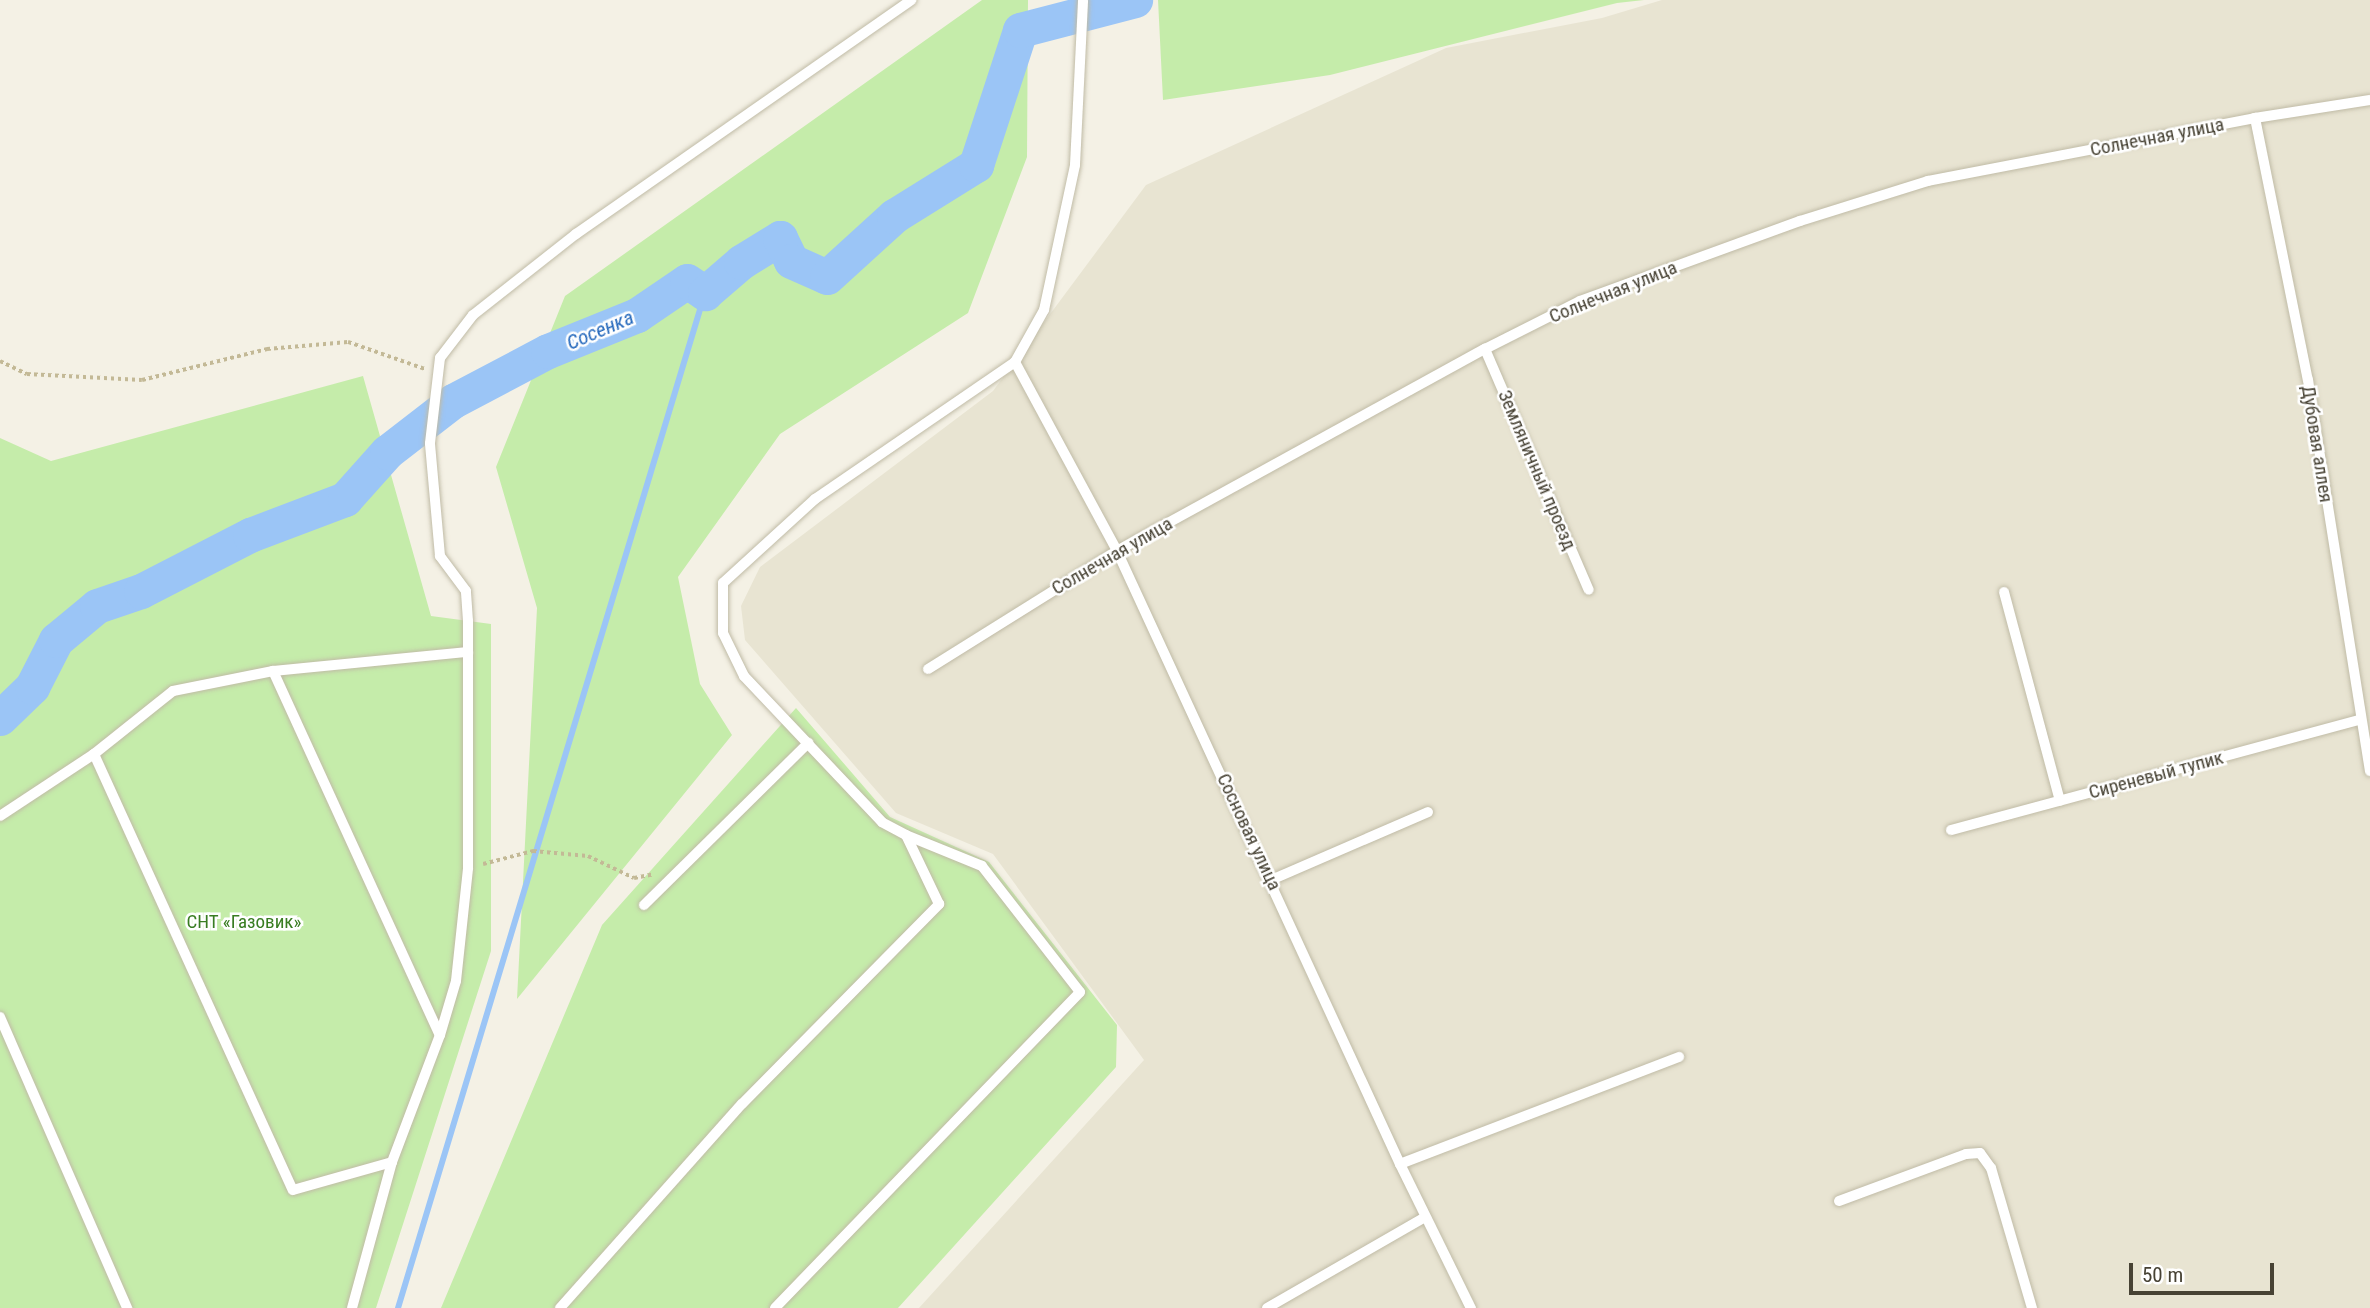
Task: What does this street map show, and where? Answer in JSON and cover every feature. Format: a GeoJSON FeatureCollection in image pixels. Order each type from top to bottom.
{"type":"FeatureCollection","features":[{"type":"Feature","properties":{"kind":"lane"},"geometry":{"type":"LineString","coordinates":[[352,1308],[391,1162],[440,1035],[456,981],[468,868],[466,591],[440,556],[430,443],[433,393],[440,358],[473,315],[565,242],[912,0]]}},
{"type":"Feature","properties":{"kind":"lane"},"geometry":{"type":"LineString","coordinates":[[775,1308],[1080,992],[982,866],[906,835],[882,822],[744,676],[723,633],[723,583],[815,499],[1015,362],[1044,310],[1075,165],[1083,0]]}},
{"type":"Feature","properties":{"kind":"lane","name":"Солнечная улица"},"geometry":{"type":"LineString","coordinates":[[928,669],[1117,551],[1485,349],[1580,301],[1800,221],[1928,181],[2255,118],[2370,100]]}},
{"type":"Feature","properties":{"kind":"lane","name":"Дубовая аллея"},"geometry":{"type":"LineString","coordinates":[[2255,118],[2308,380],[2370,771]]}},
{"type":"Feature","properties":{"kind":"lane","name":"Земляничный проезд"},"geometry":{"type":"LineString","coordinates":[[1485,349],[1588,590]]}},
{"type":"Feature","properties":{"kind":"lane","name":"Сосновая улица"},"geometry":{"type":"LineString","coordinates":[[1015,362],[1117,551],[1400,1164],[1471,1308]]}},
{"type":"Feature","properties":{"kind":"lane"},"geometry":{"type":"LineString","coordinates":[[2004,592],[2060,801]]}},
{"type":"Feature","properties":{"kind":"lane"},"geometry":{"type":"LineString","coordinates":[[0,816],[94,754],[173,691],[273,671],[468,652]]}},
{"type":"Feature","properties":{"kind":"lane"},"geometry":{"type":"LineString","coordinates":[[273,671],[440,1035]]}},
{"type":"Feature","properties":{"kind":"lane","name":"Сиреневый тупик"},"geometry":{"type":"LineString","coordinates":[[1951,830],[2360,720]]}},
{"type":"Feature","properties":{"kind":"lane"},"geometry":{"type":"LineString","coordinates":[[644,905],[808,743]]}},
{"type":"Feature","properties":{"kind":"lane"},"geometry":{"type":"LineString","coordinates":[[94,754],[293,1190],[391,1162]]}},
{"type":"Feature","properties":{"kind":"lane"},"geometry":{"type":"LineString","coordinates":[[1271,880],[1429,812]]}},
{"type":"Feature","properties":{"kind":"lane"},"geometry":{"type":"LineString","coordinates":[[560,1308],[742,1104],[939,904],[906,835]]}},
{"type":"Feature","properties":{"kind":"lane"},"geometry":{"type":"LineString","coordinates":[[0,1017],[127,1308]]}},
{"type":"Feature","properties":{"kind":"lane"},"geometry":{"type":"LineString","coordinates":[[1400,1164],[1679,1057]]}},
{"type":"Feature","properties":{"kind":"lane"},"geometry":{"type":"LineString","coordinates":[[1839,1201],[1966,1154],[1980,1153],[1991,1168],[2032,1308]]}},
{"type":"Feature","properties":{"kind":"lane"},"geometry":{"type":"LineString","coordinates":[[1268,1308],[1425,1217]]}},
{"type":"Feature","properties":{"kind":"path"},"geometry":{"type":"LineString","coordinates":[[0,361],[27,374],[142,380],[267,349],[348,342],[437,374]]}},
{"type":"Feature","properties":{"kind":"path"},"geometry":{"type":"LineString","coordinates":[[468,868],[533,851],[588,856],[634,878],[683,867]]}},
{"type":"Feature","properties":{"kind":"shaded area"},"geometry":{"type":"Polygon","coordinates":[[[1662,0],[2370,0],[2370,1308],[919,1308],[1144,1060],[993,854],[896,813],[745,640],[741,606],[760,567],[993,391],[1146,185],[1446,48],[1602,18],[1662,0]]]}},
{"type":"Feature","properties":{"kind":"green space"},"geometry":{"type":"Polygon","coordinates":[[[982,0],[1028,0],[1027,157],[968,313],[780,434],[678,577],[700,684],[732,735],[517,999],[537,608],[496,467],[565,296],[982,0]]]}},
{"type":"Feature","properties":{"kind":"green space"},"geometry":{"type":"Polygon","coordinates":[[[1158,0],[1644,0],[1617,3],[1330,75],[1163,100],[1158,0]]]}},
{"type":"Feature","properties":{"kind":"green space","name":"СНТ «Газовик»"},"geometry":{"type":"Polygon","coordinates":[[[363,376],[431,616],[491,624],[491,951],[376,1308],[0,1308],[0,438],[51,461],[363,376]]]}},
{"type":"Feature","properties":{"kind":"green space"},"geometry":{"type":"Polygon","coordinates":[[[796,708],[890,817],[989,862],[1117,1025],[1116,1067],[898,1308],[441,1308],[602,925],[796,708]]]}},
{"type":"Feature","properties":{"kind":"waterway","name":"Сосенка"},"geometry":{"type":"LineString","coordinates":[[0,718],[32,687],[56,640],[97,606],[141,591],[250,535],[345,499],[387,452],[453,401],[548,351],[637,315],[687,281],[705,293],[741,262],[780,238],[791,261],[827,277],[894,216],[976,165],[1020,30],[1135,0]]}},
{"type":"Feature","properties":{"kind":"waterway"},"geometry":{"type":"LineString","coordinates":[[398,1308],[705,293]]}}]}
